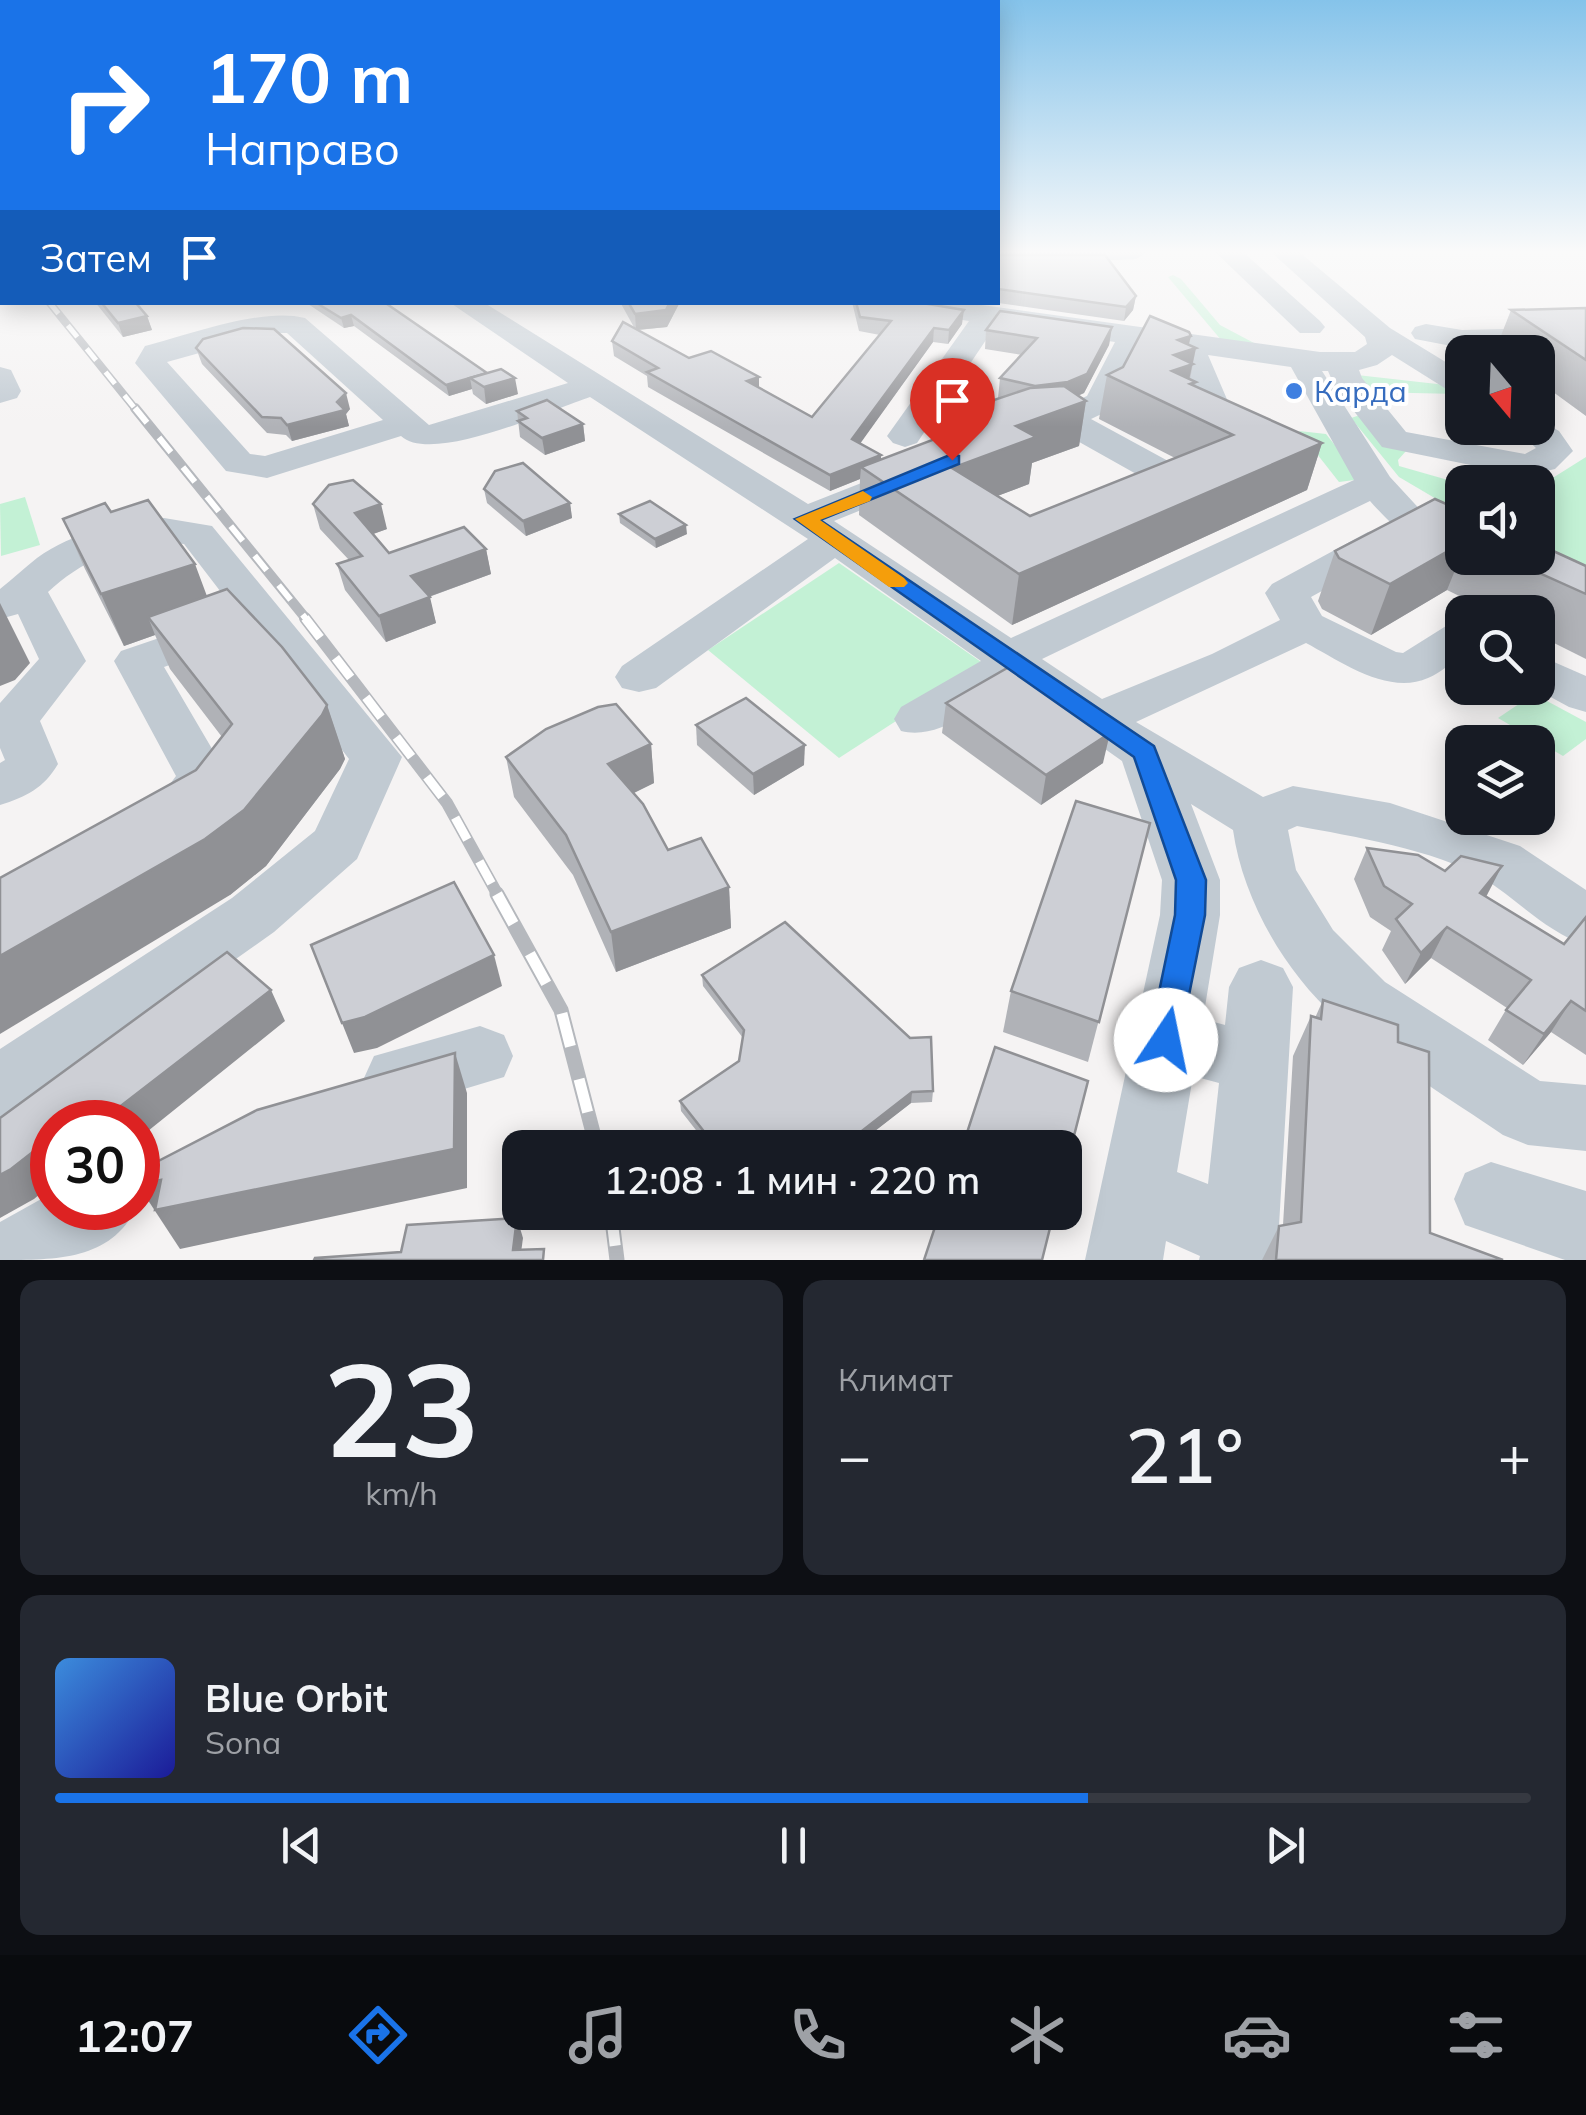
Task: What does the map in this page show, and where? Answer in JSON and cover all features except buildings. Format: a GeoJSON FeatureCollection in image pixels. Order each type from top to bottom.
{"type":"FeatureCollection","features":[{"type":"Feature","properties":{"kind":"street"},"geometry":{"type":"LineString","coordinates":[[475,310],[820,529],[1121,736],[1260,820]]}},
{"type":"Feature","properties":{"kind":"street"},"geometry":{"type":"LineString","coordinates":[[951,310],[1187,342],[1304,343],[1341,362],[1346,380],[1394,440],[1526,465],[1542,462],[1554,451],[1551,445]]}},
{"type":"Feature","properties":{"kind":"street"},"geometry":{"type":"LineString","coordinates":[[1276,310],[1304,343],[1375,484],[1412,524],[1445,540]]}},
{"type":"Feature","properties":{"kind":"street"},"geometry":{"type":"LineString","coordinates":[[1343,310],[1378,344],[1445,377]]}},
{"type":"Feature","properties":{"kind":"street"},"geometry":{"type":"LineString","coordinates":[[905,436],[988,315]]}},
{"type":"Feature","properties":{"kind":"street"},"geometry":{"type":"LineString","coordinates":[[1341,362],[1429,322],[1586,324]]}},
{"type":"Feature","properties":{"kind":"street"},"geometry":{"type":"LineString","coordinates":[[1429,322],[1462,339],[1586,336]]}},
{"type":"Feature","properties":{"kind":"street"},"geometry":{"type":"LineString","coordinates":[[1429,322],[1445,340]]}},
{"type":"Feature","properties":{"kind":"street"},"geometry":{"type":"LineString","coordinates":[[406,423],[267,467],[240,463],[151,363],[156,353],[271,324],[295,324],[420,435],[440,436],[594,385]]}},
{"type":"Feature","properties":{"kind":"street"},"geometry":{"type":"LineString","coordinates":[[1095,505],[1168,476],[1054,416],[1100,402],[1134,335]]}},
{"type":"Feature","properties":{"kind":"street"},"geometry":{"type":"LineString","coordinates":[[1187,342],[1222,425]]}},
{"type":"Feature","properties":{"kind":"street"},"geometry":{"type":"LineString","coordinates":[[0,377],[5,392],[0,392]]}},
{"type":"Feature","properties":{"kind":"street"},"geometry":{"type":"LineString","coordinates":[[1555,420],[1586,436]]}},
{"type":"Feature","properties":{"kind":"street"},"geometry":{"type":"LineString","coordinates":[[640,677],[820,529],[952,460]]}},
{"type":"Feature","properties":{"kind":"street"},"geometry":{"type":"LineString","coordinates":[[919,719],[997,673],[1006,658],[1375,484]]}},
{"type":"Feature","properties":{"kind":"street"},"geometry":{"type":"LineString","coordinates":[[1412,524],[1287,593],[1304,625],[1386,666],[1411,668],[1445,647]]}},
{"type":"Feature","properties":{"kind":"street"},"geometry":{"type":"LineString","coordinates":[[0,1087],[254,916],[337,844],[376,758],[198,535],[182,528],[150,530],[73,554],[50,567],[12,600]]}},
{"type":"Feature","properties":{"kind":"street"},"geometry":{"type":"LineString","coordinates":[[0,786],[32,764],[31,753],[14,718],[63,661],[35,603],[12,600]]}},
{"type":"Feature","properties":{"kind":"street"},"geometry":{"type":"LineString","coordinates":[[135,838],[169,819],[195,796],[202,776],[137,662],[263,616]]}},
{"type":"Feature","properties":{"kind":"street"},"geometry":{"type":"LineString","coordinates":[[1121,736],[1304,625]]}},
{"type":"Feature","properties":{"kind":"street"},"geometry":{"type":"LineString","coordinates":[[1555,679],[1586,696]]}},
{"type":"Feature","properties":{"kind":"street"},"geometry":{"type":"LineString","coordinates":[[1121,736],[1191,880],[1190,915],[1130,1226],[1240,1247],[1261,987]]}},
{"type":"Feature","properties":{"kind":"street"},"geometry":{"type":"LineString","coordinates":[[1260,820],[1293,806],[1390,824],[1500,861],[1586,921]]}},
{"type":"Feature","properties":{"kind":"street"},"geometry":{"type":"LineString","coordinates":[[1260,820],[1268,872],[1311,948],[1362,1001],[1528,1112],[1586,1118]]}},
{"type":"Feature","properties":{"kind":"street"},"geometry":{"type":"LineString","coordinates":[[1166,1040],[1254,1062]]}},
{"type":"Feature","properties":{"kind":"street"},"geometry":{"type":"LineString","coordinates":[[348,1091],[480,1056]]}},
{"type":"Feature","properties":{"kind":"street"},"geometry":{"type":"LineString","coordinates":[[1490,1199],[1586,1229]]}},
{"type":"Feature","properties":{"kind":"street"},"geometry":{"type":"LineString","coordinates":[[8,1260],[57,1230]]}},
{"type":"Feature","properties":{"kind":"green space"},"geometry":{"type":"Polygon","coordinates":[[[1196,310],[1207,310],[1220,325],[1254,343],[1222,341],[1196,310]]]}},
{"type":"Feature","properties":{"kind":"green space"},"geometry":{"type":"Polygon","coordinates":[[[1357,375],[1445,385],[1445,394],[1368,392],[1357,375]]]}},
{"type":"Feature","properties":{"kind":"green space"},"geometry":{"type":"Polygon","coordinates":[[[1364,416],[1406,451],[1398,460],[1399,466],[1445,479],[1445,508],[1399,477],[1351,418],[1364,416]]]}},
{"type":"Feature","properties":{"kind":"green space"},"geometry":{"type":"Polygon","coordinates":[[[1299,431],[1326,434],[1362,479],[1339,482],[1299,431]]]}},
{"type":"Feature","properties":{"kind":"green space"},"geometry":{"type":"Polygon","coordinates":[[[1586,457],[1586,581],[1555,566],[1555,476],[1586,457]]]}},
{"type":"Feature","properties":{"kind":"green space"},"geometry":{"type":"Polygon","coordinates":[[[25,497],[40,545],[1,556],[0,504],[25,497]]]}},
{"type":"Feature","properties":{"kind":"green space"},"geometry":{"type":"Polygon","coordinates":[[[839,563],[984,664],[839,758],[708,650],[839,563]]]}},
{"type":"Feature","properties":{"kind":"green space"},"geometry":{"type":"Polygon","coordinates":[[[1518,705],[1554,705],[1586,722],[1586,739],[1563,756],[1555,751],[1555,725],[1510,725],[1498,718],[1518,705]]]}},
{"type":"Feature","properties":{"kind":"railway"},"geometry":{"type":"LineString","coordinates":[[55,310],[137,411]]}},
{"type":"Feature","properties":{"kind":"railway"},"geometry":{"type":"LineString","coordinates":[[135,408],[307,620]]}},
{"type":"Feature","properties":{"kind":"railway"},"geometry":{"type":"LineString","coordinates":[[305,618],[447,803],[499,897]]}},
{"type":"Feature","properties":{"kind":"railway"},"geometry":{"type":"LineString","coordinates":[[497,894],[561,1010],[592,1130]]}},
{"type":"Feature","properties":{"kind":"railway"},"geometry":{"type":"LineString","coordinates":[[613,1230],[617,1260]]}},
{"type":"Feature","properties":{"kind":"slow traffic"},"geometry":{"type":"LineString","coordinates":[[863,497],[805,519],[897,583]]}},
{"type":"Feature","properties":{"kind":"place","name":"Карда"},"geometry":{"type":"Point","coordinates":[1294,391]}},
{"type":"Feature","properties":{"kind":"route"},"geometry":{"type":"LineString","coordinates":[[952,460],[805,519],[1145,752],[1191,880],[1190,915],[1166,1040]]}}]}
